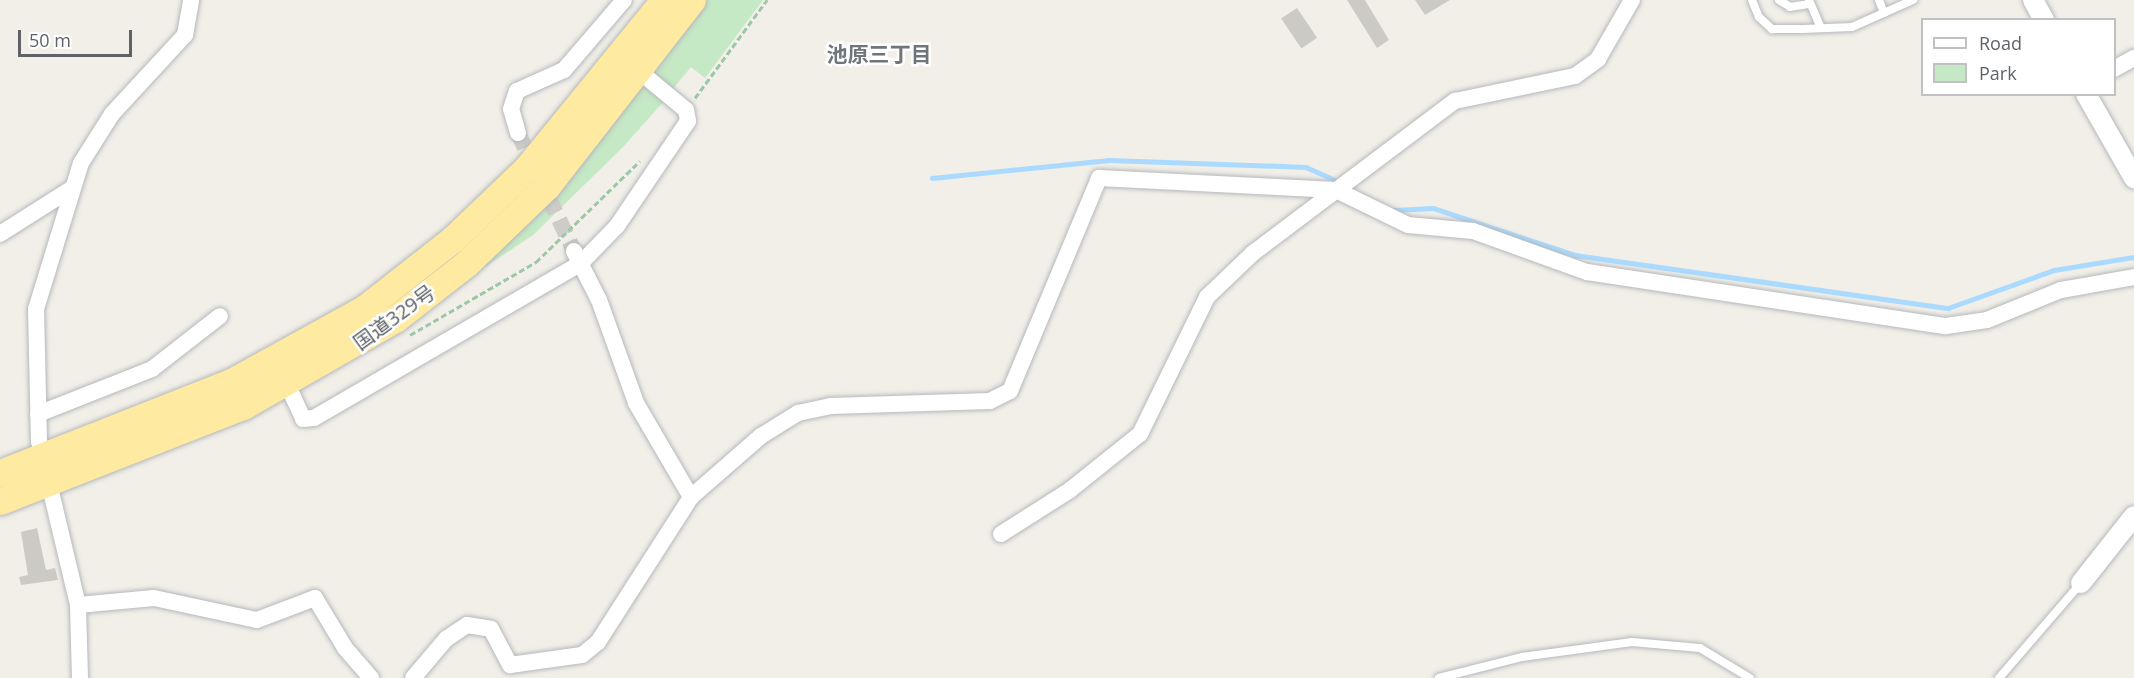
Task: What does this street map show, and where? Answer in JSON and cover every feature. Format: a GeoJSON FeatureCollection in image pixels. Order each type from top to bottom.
{"type":"FeatureCollection","features":[{"type":"Feature","properties":{"kind":"highway","name":"国道329号"},"geometry":{"type":"LineString","coordinates":[[0,473],[233,381],[364,308],[453,239],[527,168],[663,0]]}},
{"type":"Feature","properties":{"kind":"highway","name":"国道329号"},"geometry":{"type":"LineString","coordinates":[[0,501],[48,484],[287,384],[360,343],[475,256],[547,186],[640,72],[692,0]]}},
{"type":"Feature","properties":{"kind":"street"},"geometry":{"type":"LineString","coordinates":[[80,678],[78,605],[42,457],[38,414],[36,309],[71,189],[112,114],[185,35],[191,0]]}},
{"type":"Feature","properties":{"kind":"street"},"geometry":{"type":"LineString","coordinates":[[518,133],[511,109],[517,91],[564,70],[624,0]]}},
{"type":"Feature","properties":{"kind":"street"},"geometry":{"type":"LineString","coordinates":[[1001,534],[1070,490],[1140,434],[1207,297],[1352,177],[1455,101],[1575,76],[1598,59],[1632,0]]}},
{"type":"Feature","properties":{"kind":"street"},"geometry":{"type":"LineString","coordinates":[[2032,0],[2043,18]]}},
{"type":"Feature","properties":{"kind":"street"},"geometry":{"type":"LineString","coordinates":[[2116,68],[2134,58]]}},
{"type":"Feature","properties":{"kind":"street"},"geometry":{"type":"LineString","coordinates":[[287,384],[303,419],[314,418],[577,257],[617,226],[688,121],[686,110],[640,72]]}},
{"type":"Feature","properties":{"kind":"street"},"geometry":{"type":"LineString","coordinates":[[2087,96],[2134,178]]}},
{"type":"Feature","properties":{"kind":"street"},"geometry":{"type":"LineString","coordinates":[[413,678],[446,639],[468,625],[491,629],[510,665],[582,655],[598,642],[691,497],[760,436],[798,413],[830,406],[990,401],[1010,390],[1099,178],[1337,189],[1408,225],[1473,231],[1587,272],[1946,326],[1987,320],[2061,290],[2134,277]]}},
{"type":"Feature","properties":{"kind":"street"},"geometry":{"type":"LineString","coordinates":[[0,234],[71,189]]}},
{"type":"Feature","properties":{"kind":"street"},"geometry":{"type":"LineString","coordinates":[[577,257],[636,403],[691,497]]}},
{"type":"Feature","properties":{"kind":"street"},"geometry":{"type":"LineString","coordinates":[[38,414],[152,369],[220,316]]}},
{"type":"Feature","properties":{"kind":"street"},"geometry":{"type":"LineString","coordinates":[[2081,583],[2134,516]]}},
{"type":"Feature","properties":{"kind":"street"},"geometry":{"type":"LineString","coordinates":[[78,605],[154,598],[257,620],[315,598],[345,648],[371,678]]}},
{"type":"Feature","properties":{"kind":"lane"},"geometry":{"type":"LineString","coordinates":[[1752,0],[1759,17],[1772,28],[1852,27],[1913,0]]}},
{"type":"Feature","properties":{"kind":"lane"},"geometry":{"type":"LineString","coordinates":[[1779,0],[1790,7],[1809,2],[1821,28]]}},
{"type":"Feature","properties":{"kind":"lane"},"geometry":{"type":"LineString","coordinates":[[1879,0],[1884,13]]}},
{"type":"Feature","properties":{"kind":"lane"},"geometry":{"type":"LineString","coordinates":[[1999,678],[2081,583]]}},
{"type":"Feature","properties":{"kind":"lane"},"geometry":{"type":"LineString","coordinates":[[1439,678],[1522,657],[1632,642],[1700,648],[1750,678]]}},
{"type":"Feature","properties":{"kind":"path"},"geometry":{"type":"LineString","coordinates":[[686,110],[767,0]]}},
{"type":"Feature","properties":{"kind":"path"},"geometry":{"type":"LineString","coordinates":[[406,338],[536,261],[648,152]]}},
{"type":"Feature","properties":{"kind":"green space"},"geometry":{"type":"Polygon","coordinates":[[[707,0],[763,0],[705,78],[691,67],[672,90],[653,75],[707,0]]]}},
{"type":"Feature","properties":{"kind":"green space"},"geometry":{"type":"Polygon","coordinates":[[[645,82],[665,100],[623,147],[533,235],[458,285],[564,187],[645,82]]]}},
{"type":"Feature","properties":{"kind":"building"},"geometry":{"type":"Polygon","coordinates":[[[1347,0],[1365,0],[1389,40],[1377,48],[1347,0]]]}},
{"type":"Feature","properties":{"kind":"building"},"geometry":{"type":"Polygon","coordinates":[[[1415,0],[1450,0],[1425,15],[1415,0]]]}},
{"type":"Feature","properties":{"kind":"building"},"geometry":{"type":"Polygon","coordinates":[[[1297,8],[1317,38],[1301,48],[1281,19],[1297,8]]]}},
{"type":"Feature","properties":{"kind":"building"},"geometry":{"type":"Polygon","coordinates":[[[37,528],[46,570],[55,568],[58,580],[21,585],[19,577],[28,575],[21,532],[37,528]]]}},
{"type":"Feature","properties":{"kind":"waterway"},"geometry":{"type":"LineString","coordinates":[[932,178],[1109,160],[1306,167],[1342,183]]}},
{"type":"Feature","properties":{"kind":"waterway"},"geometry":{"type":"LineString","coordinates":[[1394,210],[1433,208],[1575,255],[1948,308],[2054,270],[2134,257]]}},
{"type":"Feature","properties":{"kind":"tunnel"},"geometry":{"type":"LineString","coordinates":[[518,133],[574,251]]}},
{"type":"Feature","properties":{"kind":"district","name":"池原三丁目"},"geometry":{"type":"Point","coordinates":[879,54]}}]}
